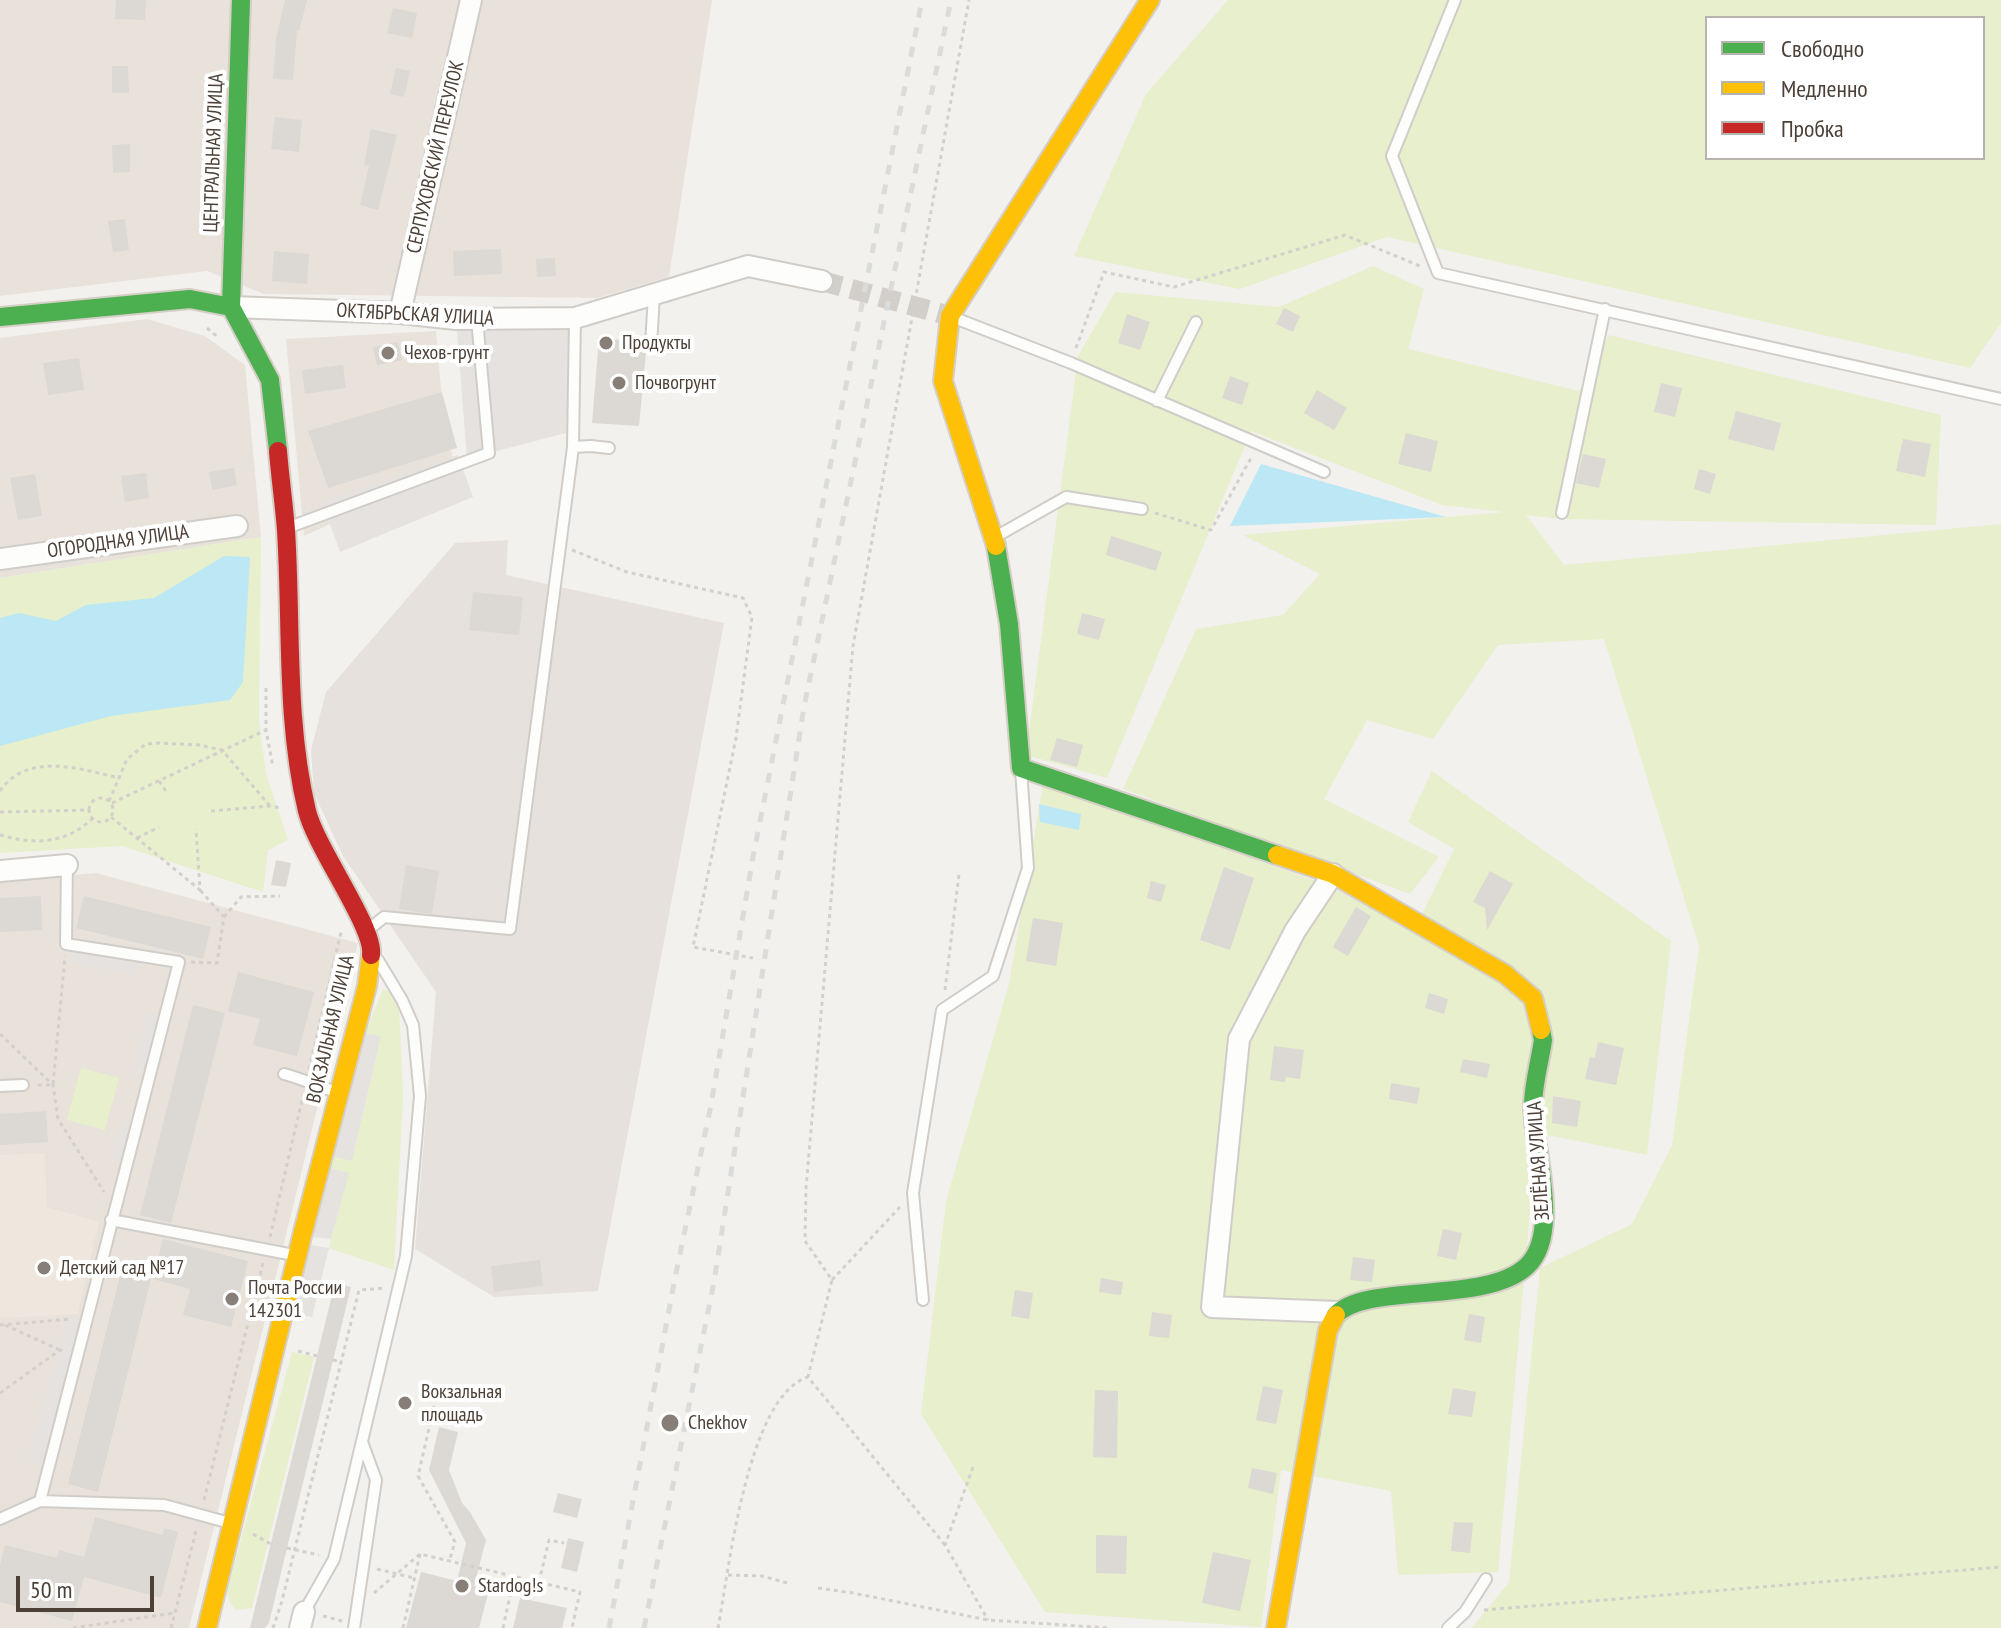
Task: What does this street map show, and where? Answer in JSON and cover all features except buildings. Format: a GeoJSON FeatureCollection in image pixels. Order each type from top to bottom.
{"type":"FeatureCollection","features":[{"type":"Feature","properties":{"kind":"street","name":"ЦЕНТРАЛЬНАЯ УЛИЦА"},"geometry":{"type":"LineString","coordinates":[[231,307],[241,0]]}},
{"type":"Feature","properties":{"kind":"street","name":"СЕРПУХОВСКИЙ ПЕРЕУЛОК"},"geometry":{"type":"LineString","coordinates":[[400,313],[471,0]]}},
{"type":"Feature","properties":{"kind":"street"},"geometry":{"type":"LineString","coordinates":[[1021,768],[1009,624],[995,537],[943,381],[950,316],[1150,0]]}},
{"type":"Feature","properties":{"kind":"street","name":"ОКТЯБРЬСКАЯ УЛИЦА"},"geometry":{"type":"LineString","coordinates":[[0,317],[190,299],[231,307],[477,319],[575,318],[748,266],[822,281]]}},
{"type":"Feature","properties":{"kind":"street","name":"ВОКЗАЛЬНАЯ УЛИЦА"},"geometry":{"type":"LineString","coordinates":[[207,1628],[297,1255],[367,986],[372,949],[367,931],[327,860],[309,818],[299,777],[291,699],[286,529],[270,380],[231,307]]}},
{"type":"Feature","properties":{"kind":"street","name":"ОГОРОДНАЯ УЛИЦА"},"geometry":{"type":"LineString","coordinates":[[0,559],[237,526]]}},
{"type":"Feature","properties":{"kind":"street","name":"ЗЕЛЁНАЯ УЛИЦА"},"geometry":{"type":"LineString","coordinates":[[1021,768],[1333,874],[1505,974],[1533,998],[1543,1040],[1533,1105],[1545,1227],[1539,1247],[1527,1266],[1500,1280],[1440,1293],[1353,1303],[1338,1312],[1212,1307],[1239,1039],[1295,931],[1333,874]]}},
{"type":"Feature","properties":{"kind":"street"},"geometry":{"type":"LineString","coordinates":[[0,871],[67,865]]}},
{"type":"Feature","properties":{"kind":"street"},"geometry":{"type":"LineString","coordinates":[[1276,1628],[1328,1330],[1338,1312]]}},
{"type":"Feature","properties":{"kind":"lane"},"geometry":{"type":"LineString","coordinates":[[1455,0],[1392,156],[1438,273],[2001,399]]}},
{"type":"Feature","properties":{"kind":"lane"},"geometry":{"type":"LineString","coordinates":[[651,346],[654,294]]}},
{"type":"Feature","properties":{"kind":"lane"},"geometry":{"type":"LineString","coordinates":[[1562,513],[1605,309]]}},
{"type":"Feature","properties":{"kind":"lane"},"geometry":{"type":"LineString","coordinates":[[950,316],[1071,363],[1324,472]]}},
{"type":"Feature","properties":{"kind":"lane"},"geometry":{"type":"LineString","coordinates":[[367,931],[384,917],[510,929],[573,447],[575,318]]}},
{"type":"Feature","properties":{"kind":"lane"},"geometry":{"type":"LineString","coordinates":[[286,529],[489,453],[477,319]]}},
{"type":"Feature","properties":{"kind":"lane"},"geometry":{"type":"LineString","coordinates":[[1157,401],[1196,322]]}},
{"type":"Feature","properties":{"kind":"lane"},"geometry":{"type":"LineString","coordinates":[[573,447],[609,448]]}},
{"type":"Feature","properties":{"kind":"lane"},"geometry":{"type":"LineString","coordinates":[[995,537],[1066,497],[1142,509]]}},
{"type":"Feature","properties":{"kind":"lane"},"geometry":{"type":"LineString","coordinates":[[923,1300],[913,1193],[942,1010],[993,976],[1028,868],[1021,768]]}},
{"type":"Feature","properties":{"kind":"lane"},"geometry":{"type":"LineString","coordinates":[[40,1501],[179,962],[66,944],[67,865]]}},
{"type":"Feature","properties":{"kind":"lane"},"geometry":{"type":"LineString","coordinates":[[302,1620],[334,1559],[406,1256],[420,1096],[413,1025],[372,949]]}},
{"type":"Feature","properties":{"kind":"lane"},"geometry":{"type":"LineString","coordinates":[[284,1074],[307,1079],[339,1093]]}},
{"type":"Feature","properties":{"kind":"lane"},"geometry":{"type":"LineString","coordinates":[[0,1086],[23,1085]]}},
{"type":"Feature","properties":{"kind":"lane"},"geometry":{"type":"LineString","coordinates":[[113,1214],[297,1255]]}},
{"type":"Feature","properties":{"kind":"lane"},"geometry":{"type":"LineString","coordinates":[[354,1628],[376,1480],[361,1442]]}},
{"type":"Feature","properties":{"kind":"lane"},"geometry":{"type":"LineString","coordinates":[[0,1519],[40,1501],[164,1505],[232,1523]]}},
{"type":"Feature","properties":{"kind":"lane"},"geometry":{"type":"LineString","coordinates":[[1448,1628],[1465,1612],[1486,1579]]}},
{"type":"Feature","properties":{"kind":"path"},"geometry":{"type":"LineString","coordinates":[[832,1280],[805,1241],[806,1188],[853,646],[969,0]]}},
{"type":"Feature","properties":{"kind":"path"},"geometry":{"type":"LineString","coordinates":[[1071,363],[1104,272],[1174,287],[1345,235],[1438,273]]}},
{"type":"Feature","properties":{"kind":"path"},"geometry":{"type":"LineString","coordinates":[[1142,509],[1211,530],[1259,444]]}},
{"type":"Feature","properties":{"kind":"path"},"geometry":{"type":"LineString","coordinates":[[560,545],[627,572],[743,598],[752,617],[736,738],[693,947],[753,958]]}},
{"type":"Feature","properties":{"kind":"path"},"geometry":{"type":"LineString","coordinates":[[266,684],[266,730],[275,777]]}},
{"type":"Feature","properties":{"kind":"path"},"geometry":{"type":"LineString","coordinates":[[111,802],[266,730]]}},
{"type":"Feature","properties":{"kind":"path"},"geometry":{"type":"LineString","coordinates":[[111,802],[127,759],[146,744],[199,745],[222,750],[270,806]]}},
{"type":"Feature","properties":{"kind":"path"},"geometry":{"type":"LineString","coordinates":[[0,791],[18,774],[32,768],[69,767],[119,778]]}},
{"type":"Feature","properties":{"kind":"path"},"geometry":{"type":"LineString","coordinates":[[159,781],[167,793]]}},
{"type":"Feature","properties":{"kind":"path"},"geometry":{"type":"LineString","coordinates":[[102,797],[111,802],[114,809],[111,817],[104,822],[92,819],[89,810],[96,798],[102,797]]}},
{"type":"Feature","properties":{"kind":"path"},"geometry":{"type":"LineString","coordinates":[[211,811],[270,806],[281,808]]}},
{"type":"Feature","properties":{"kind":"path"},"geometry":{"type":"LineString","coordinates":[[0,812],[89,810]]}},
{"type":"Feature","properties":{"kind":"path"},"geometry":{"type":"LineString","coordinates":[[111,817],[200,890],[224,917]]}},
{"type":"Feature","properties":{"kind":"path"},"geometry":{"type":"LineString","coordinates":[[0,835],[29,841],[56,841],[81,829],[92,819]]}},
{"type":"Feature","properties":{"kind":"path"},"geometry":{"type":"LineString","coordinates":[[137,838],[159,827]]}},
{"type":"Feature","properties":{"kind":"path"},"geometry":{"type":"LineString","coordinates":[[196,829],[200,890]]}},
{"type":"Feature","properties":{"kind":"path"},"geometry":{"type":"LineString","coordinates":[[942,1010],[959,874]]}},
{"type":"Feature","properties":{"kind":"path"},"geometry":{"type":"LineString","coordinates":[[179,962],[217,963],[224,917],[241,897],[280,896]]}},
{"type":"Feature","properties":{"kind":"path"},"geometry":{"type":"LineString","coordinates":[[171,1628],[267,1249],[341,932]]}},
{"type":"Feature","properties":{"kind":"path"},"geometry":{"type":"LineString","coordinates":[[66,944],[53,1085],[58,1119],[113,1214]]}},
{"type":"Feature","properties":{"kind":"path"},"geometry":{"type":"LineString","coordinates":[[0,1034],[53,1085]]}},
{"type":"Feature","properties":{"kind":"path"},"geometry":{"type":"LineString","coordinates":[[808,1377],[832,1280],[913,1193]]}},
{"type":"Feature","properties":{"kind":"path"},"geometry":{"type":"LineString","coordinates":[[273,1628],[359,1290],[397,1287]]}},
{"type":"Feature","properties":{"kind":"path"},"geometry":{"type":"LineString","coordinates":[[2,1325],[87,1317]]}},
{"type":"Feature","properties":{"kind":"path"},"geometry":{"type":"LineString","coordinates":[[2,1325],[60,1350],[77,1354]]}},
{"type":"Feature","properties":{"kind":"path"},"geometry":{"type":"LineString","coordinates":[[1,1395],[60,1350]]}},
{"type":"Feature","properties":{"kind":"path"},"geometry":{"type":"LineString","coordinates":[[333,1360],[342,1362]]}},
{"type":"Feature","properties":{"kind":"path"},"geometry":{"type":"LineString","coordinates":[[808,1377],[945,1545],[988,1620]]}},
{"type":"Feature","properties":{"kind":"path"},"geometry":{"type":"LineString","coordinates":[[718,1628],[745,1486],[760,1434],[778,1399],[798,1380],[808,1377]]}},
{"type":"Feature","properties":{"kind":"path"},"geometry":{"type":"LineString","coordinates":[[436,1398],[418,1476],[455,1542],[449,1562]]}},
{"type":"Feature","properties":{"kind":"path"},"geometry":{"type":"LineString","coordinates":[[945,1545],[973,1467]]}},
{"type":"Feature","properties":{"kind":"path"},"geometry":{"type":"LineString","coordinates":[[539,1582],[549,1540],[564,1543]]}},
{"type":"Feature","properties":{"kind":"path"},"geometry":{"type":"LineString","coordinates":[[287,1548],[295,1549]]}},
{"type":"Feature","properties":{"kind":"path"},"geometry":{"type":"LineString","coordinates":[[420,1554],[580,1592],[572,1628]]}},
{"type":"Feature","properties":{"kind":"path"},"geometry":{"type":"LineString","coordinates":[[302,1620],[347,1622],[394,1574],[420,1554]]}},
{"type":"Feature","properties":{"kind":"path"},"geometry":{"type":"LineString","coordinates":[[403,1628],[420,1554]]}},
{"type":"Feature","properties":{"kind":"path"},"geometry":{"type":"LineString","coordinates":[[1465,1612],[2001,1567]]}},
{"type":"Feature","properties":{"kind":"path"},"geometry":{"type":"LineString","coordinates":[[728,1575],[762,1576],[791,1584]]}},
{"type":"Feature","properties":{"kind":"path"},"geometry":{"type":"LineString","coordinates":[[503,1628],[514,1577]]}},
{"type":"Feature","properties":{"kind":"path"},"geometry":{"type":"LineString","coordinates":[[818,1588],[988,1620],[1110,1628]]}},
{"type":"Feature","properties":{"kind":"path"},"geometry":{"type":"LineString","coordinates":[[73,1628],[174,1613]]}},
{"type":"Feature","properties":{"kind":"shaded area"},"geometry":{"type":"Polygon","coordinates":[[[0,0],[712,0],[669,277],[597,298],[264,294],[207,271],[0,296],[0,0]]]}},
{"type":"Feature","properties":{"kind":"shaded area"},"geometry":{"type":"Polygon","coordinates":[[[575,318],[573,431],[467,459],[456,319],[575,318]]]}},
{"type":"Feature","properties":{"kind":"shaded area"},"geometry":{"type":"Polygon","coordinates":[[[147,319],[205,336],[245,365],[261,537],[0,578],[0,338],[147,319]]]}},
{"type":"Feature","properties":{"kind":"shaded area"},"geometry":{"type":"Polygon","coordinates":[[[436,331],[444,422],[455,467],[304,536],[286,339],[436,331]]]}},
{"type":"Feature","properties":{"kind":"shaded area"},"geometry":{"type":"Polygon","coordinates":[[[458,455],[473,497],[340,552],[322,501],[458,455]]]}},
{"type":"Feature","properties":{"kind":"shaded area"},"geometry":{"type":"Polygon","coordinates":[[[508,540],[506,575],[724,623],[598,1291],[494,1297],[415,1249],[436,992],[343,856],[314,793],[311,750],[326,692],[455,543],[508,540]]]}},
{"type":"Feature","properties":{"kind":"shaded area"},"geometry":{"type":"Polygon","coordinates":[[[96,873],[358,943],[189,1628],[0,1628],[0,882],[96,873]]]}},
{"type":"Feature","properties":{"kind":"shaded area"},"geometry":{"type":"Polygon","coordinates":[[[72,945],[142,957],[139,975],[69,963],[72,945]]]}},
{"type":"Feature","properties":{"kind":"shaded area"},"geometry":{"type":"Polygon","coordinates":[[[148,1012],[165,1016],[150,1071],[134,1067],[148,1012]]]}},
{"type":"Feature","properties":{"kind":"shaded area"},"geometry":{"type":"Polygon","coordinates":[[[365,1033],[381,1036],[352,1161],[323,1154],[365,1033]]]}},
{"type":"Feature","properties":{"kind":"shaded area"},"geometry":{"type":"Polygon","coordinates":[[[120,1123],[136,1126],[126,1163],[111,1158],[120,1123]]]}},
{"type":"Feature","properties":{"kind":"shaded area","name":"Детский сад №17"},"geometry":{"type":"Polygon","coordinates":[[[45,1153],[47,1207],[99,1222],[78,1314],[0,1318],[0,1155],[45,1153]]]}},
{"type":"Feature","properties":{"kind":"shaded area"},"geometry":{"type":"Polygon","coordinates":[[[320,1166],[349,1173],[331,1239],[302,1236],[320,1166]]]}},
{"type":"Feature","properties":{"kind":"shaded area"},"geometry":{"type":"Polygon","coordinates":[[[300,1243],[329,1248],[312,1317],[283,1311],[300,1243]]]}},
{"type":"Feature","properties":{"kind":"shaded area"},"geometry":{"type":"Polygon","coordinates":[[[87,1317],[49,1465],[28,1460],[68,1319],[87,1317]]]}},
{"type":"Feature","properties":{"kind":"green space"},"geometry":{"type":"Polygon","coordinates":[[[1228,0],[2001,0],[2001,323],[1970,368],[1387,237],[1240,289],[1074,256],[1146,94],[1228,0]]]}},
{"type":"Feature","properties":{"kind":"green space"},"geometry":{"type":"Polygon","coordinates":[[[1373,266],[1424,289],[1408,349],[1579,391],[1609,335],[1941,415],[1936,525],[1561,519],[1526,515],[1564,565],[2001,524],[2001,1628],[1472,1628],[1509,1582],[1540,1268],[1632,1224],[1672,1145],[1699,946],[1604,639],[1498,645],[1433,739],[1367,720],[1324,799],[1439,857],[1410,894],[1123,789],[1196,629],[1283,615],[1320,574],[1243,535],[1504,512],[1442,505],[1251,431],[1107,778],[1026,755],[1078,356],[1115,292],[1279,307],[1373,266]]]}},
{"type":"Feature","properties":{"kind":"green space"},"geometry":{"type":"Polygon","coordinates":[[[261,537],[259,720],[266,774],[288,840],[268,850],[263,892],[122,846],[0,853],[0,578],[261,537]]]}},
{"type":"Feature","properties":{"kind":"green space"},"geometry":{"type":"Polygon","coordinates":[[[1432,771],[1671,941],[1647,1155],[1537,1133],[1498,1572],[1398,1575],[1391,1491],[1281,1470],[1261,1627],[1045,1612],[921,1414],[946,1201],[1009,984],[1043,784],[1341,890],[1413,932],[1454,849],[1408,822],[1432,771]]]}},
{"type":"Feature","properties":{"kind":"green space"},"geometry":{"type":"Polygon","coordinates":[[[383,989],[394,993],[399,1005],[403,1097],[394,1270],[329,1248],[348,1173],[320,1166],[323,1154],[352,1161],[381,1036],[365,1033],[383,989]]]}},
{"type":"Feature","properties":{"kind":"green space"},"geometry":{"type":"Polygon","coordinates":[[[81,1068],[119,1078],[105,1130],[67,1120],[81,1068]]]}},
{"type":"Feature","properties":{"kind":"green space"},"geometry":{"type":"Polygon","coordinates":[[[292,1352],[314,1357],[252,1608],[236,1610],[230,1603],[227,1591],[292,1352]]]}},
{"type":"Feature","properties":{"kind":"water"},"geometry":{"type":"Polygon","coordinates":[[[1261,464],[1446,517],[1230,526],[1261,464]]]}},
{"type":"Feature","properties":{"kind":"water"},"geometry":{"type":"Polygon","coordinates":[[[224,556],[250,557],[243,682],[230,700],[111,716],[0,746],[0,618],[19,613],[56,621],[86,605],[154,598],[224,556]]]}},
{"type":"Feature","properties":{"kind":"water"},"geometry":{"type":"Polygon","coordinates":[[[1039,804],[1081,814],[1079,830],[1040,822],[1039,804]]]}},
{"type":"Feature","properties":{"kind":"tunnel"},"geometry":{"type":"LineString","coordinates":[[822,281],[950,316]]}},
{"type":"Feature","properties":{"kind":"railway"},"geometry":{"type":"LineString","coordinates":[[609,1628],[711,1105],[753,857],[922,0]]}},
{"type":"Feature","properties":{"kind":"railway"},"geometry":{"type":"LineString","coordinates":[[644,1628],[714,1282],[804,707],[951,0]]}},
{"type":"Feature","properties":{"kind":"traffic: fast"},"geometry":{"type":"LineString","coordinates":[[241,0],[231,307],[270,380],[278,451]]}},
{"type":"Feature","properties":{"kind":"traffic: fast"},"geometry":{"type":"LineString","coordinates":[[0,317],[190,299],[231,307]]}},
{"type":"Feature","properties":{"kind":"traffic: fast"},"geometry":{"type":"LineString","coordinates":[[996,546],[1009,624],[1021,768],[1277,855]]}},
{"type":"Feature","properties":{"kind":"traffic: fast"},"geometry":{"type":"LineString","coordinates":[[1336,1315],[1351,1305],[1372,1299],[1484,1285],[1508,1278],[1527,1266],[1537,1251],[1543,1233],[1543,1190],[1533,1106],[1543,1040],[1541,1030]]}},
{"type":"Feature","properties":{"kind":"traffic: slow"},"geometry":{"type":"LineString","coordinates":[[996,546],[943,381],[950,316],[1150,0]]}},
{"type":"Feature","properties":{"kind":"traffic: slow"},"geometry":{"type":"LineString","coordinates":[[1277,855],[1333,874],[1505,974],[1533,998],[1541,1030]]}},
{"type":"Feature","properties":{"kind":"traffic: slow"},"geometry":{"type":"LineString","coordinates":[[207,1628],[302,1236],[367,986],[371,955]]}},
{"type":"Feature","properties":{"kind":"traffic: slow"},"geometry":{"type":"LineString","coordinates":[[1276,1628],[1328,1330],[1336,1315]]}},
{"type":"Feature","properties":{"kind":"traffic: jam"},"geometry":{"type":"LineString","coordinates":[[278,451],[286,530],[292,706],[300,776],[312,827],[364,926],[371,955]]}},
{"type":"Feature","properties":{"kind":"place","name":"Продукты"},"geometry":{"type":"Point","coordinates":[606,343]}},
{"type":"Feature","properties":{"kind":"place","name":"Чехов-грунт"},"geometry":{"type":"Point","coordinates":[388,353]}},
{"type":"Feature","properties":{"kind":"place","name":"Почвогрунт"},"geometry":{"type":"Point","coordinates":[619,383]}},
{"type":"Feature","properties":{"kind":"place","name":"Детский сад №17"},"geometry":{"type":"Point","coordinates":[44,1268]}},
{"type":"Feature","properties":{"kind":"place","name":"Почта России 142301"},"geometry":{"type":"Point","coordinates":[232,1299]}},
{"type":"Feature","properties":{"kind":"place","name":"Вокзальная площадь"},"geometry":{"type":"Point","coordinates":[405,1403]}},
{"type":"Feature","properties":{"kind":"place","name":"Chekhov"},"geometry":{"type":"Point","coordinates":[670,1423]}},
{"type":"Feature","properties":{"kind":"place","name":"Stardog!s"},"geometry":{"type":"Point","coordinates":[462,1586]}}]}
